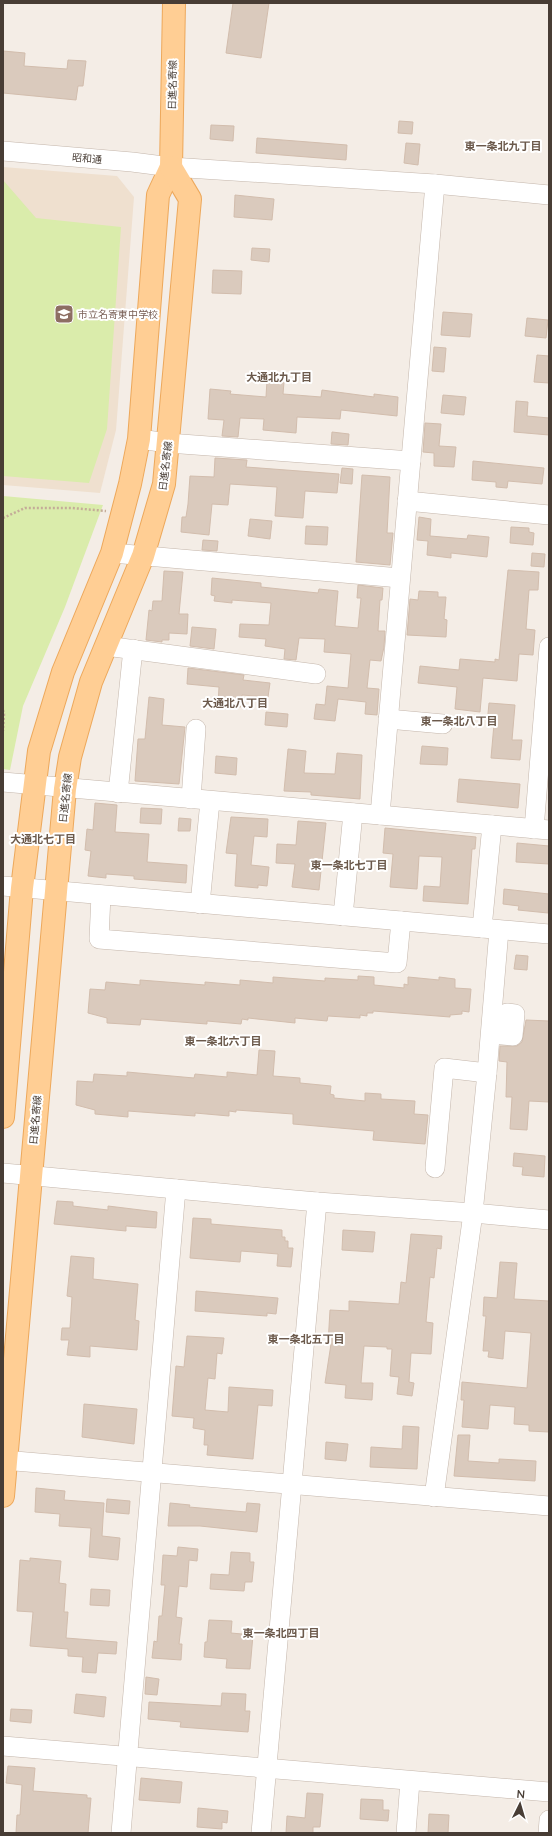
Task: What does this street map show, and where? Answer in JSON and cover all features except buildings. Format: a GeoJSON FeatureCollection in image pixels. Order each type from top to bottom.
{"type":"FeatureCollection","features":[{"type":"Feature","properties":{"kind":"main road","name":"日進名寄線"},"geometry":{"type":"LineString","coordinates":[[3,1117],[13,887],[34,785],[39,751],[63,672],[112,553],[130,484],[139,439],[158,195],[171,167],[174,3]]}},
{"type":"Feature","properties":{"kind":"main road","name":"日進名寄線"},"geometry":{"type":"LineString","coordinates":[[3,1496],[33,1140],[65,789],[70,757],[91,682],[144,556],[164,484],[190,199],[171,167]]}},
{"type":"Feature","properties":{"kind":"street","name":"昭和通"},"geometry":{"type":"LineString","coordinates":[[3,151],[132,162],[171,167],[435,184],[549,195]]}},
{"type":"Feature","properties":{"kind":"street"},"geometry":{"type":"LineString","coordinates":[[380,815],[435,184]]}},
{"type":"Feature","properties":{"kind":"street"},"geometry":{"type":"LineString","coordinates":[[139,439],[168,443],[411,461]]}},
{"type":"Feature","properties":{"kind":"street"},"geometry":{"type":"LineString","coordinates":[[407,501],[549,515]]}},
{"type":"Feature","properties":{"kind":"street"},"geometry":{"type":"LineString","coordinates":[[112,553],[400,578]]}},
{"type":"Feature","properties":{"kind":"street"},"geometry":{"type":"LineString","coordinates":[[106,646],[316,674]]}},
{"type":"Feature","properties":{"kind":"street"},"geometry":{"type":"LineString","coordinates":[[3,782],[65,789],[542,829],[549,647]]}},
{"type":"Feature","properties":{"kind":"street"},"geometry":{"type":"LineString","coordinates":[[118,793],[133,649]]}},
{"type":"Feature","properties":{"kind":"street"},"geometry":{"type":"LineString","coordinates":[[388,719],[443,724]]}},
{"type":"Feature","properties":{"kind":"street"},"geometry":{"type":"LineString","coordinates":[[191,799],[196,729]]}},
{"type":"Feature","properties":{"kind":"street"},"geometry":{"type":"LineString","coordinates":[[200,904],[210,801]]}},
{"type":"Feature","properties":{"kind":"street"},"geometry":{"type":"LineString","coordinates":[[343,916],[353,813]]}},
{"type":"Feature","properties":{"kind":"street"},"geometry":{"type":"LineString","coordinates":[[434,1497],[473,1213],[491,1027],[490,929],[492,825]]}},
{"type":"Feature","properties":{"kind":"street"},"geometry":{"type":"LineString","coordinates":[[13,887],[549,934]]}},
{"type":"Feature","properties":{"kind":"street"},"geometry":{"type":"LineString","coordinates":[[102,895],[99,939],[397,963],[401,921]]}},
{"type":"Feature","properties":{"kind":"street"},"geometry":{"type":"LineString","coordinates":[[435,1168],[444,1068],[487,1073]]}},
{"type":"Feature","properties":{"kind":"street"},"geometry":{"type":"LineString","coordinates":[[3,1173],[317,1202],[549,1220]]}},
{"type":"Feature","properties":{"kind":"street"},"geometry":{"type":"LineString","coordinates":[[121,1833],[176,1189]]}},
{"type":"Feature","properties":{"kind":"street"},"geometry":{"type":"LineString","coordinates":[[262,1833],[266,1769],[293,1484],[317,1202]]}},
{"type":"Feature","properties":{"kind":"street"},"geometry":{"type":"LineString","coordinates":[[5,1460],[549,1506]]}},
{"type":"Feature","properties":{"kind":"street"},"geometry":{"type":"LineString","coordinates":[[3,1746],[549,1792]]}},
{"type":"Feature","properties":{"kind":"street"},"geometry":{"type":"LineString","coordinates":[[406,1833],[410,1781]]}},
{"type":"Feature","properties":{"kind":"street"},"geometry":{"type":"LineString","coordinates":[[548,1833],[549,1820]]}},
{"type":"Feature","properties":{"kind":"path"},"geometry":{"type":"LineString","coordinates":[[3,518],[25,508],[72,508],[106,511]]}},
{"type":"Feature","properties":{"kind":"path"},"geometry":{"type":"LineString","coordinates":[[3,710],[3,731]]}},
{"type":"Feature","properties":{"kind":"shaded area","name":"市立名寄東中学校"},"geometry":{"type":"Polygon","coordinates":[[[3,167],[117,176],[134,197],[116,430],[100,493],[3,485],[3,167]]]}},
{"type":"Feature","properties":{"kind":"green space","name":"市立名寄東中学校"},"geometry":{"type":"Polygon","coordinates":[[[3,180],[36,218],[121,227],[107,429],[89,483],[3,476],[3,180]]]}},
{"type":"Feature","properties":{"kind":"green space"},"geometry":{"type":"Polygon","coordinates":[[[3,496],[103,505],[65,607],[23,706],[10,770],[3,769],[3,496]]]}},
{"type":"Feature","properties":{"kind":"place","name":"市立名寄東中学校"},"geometry":{"type":"Point","coordinates":[64,314]}},
{"type":"Feature","properties":{"kind":"district","name":"東一条北九丁目"},"geometry":{"type":"Point","coordinates":[503,146]}},
{"type":"Feature","properties":{"kind":"district","name":"大通北九丁目"},"geometry":{"type":"Point","coordinates":[279,377]}},
{"type":"Feature","properties":{"kind":"district","name":"大通北八丁目"},"geometry":{"type":"Point","coordinates":[235,703]}},
{"type":"Feature","properties":{"kind":"district","name":"東一条北八丁目"},"geometry":{"type":"Point","coordinates":[459,721]}},
{"type":"Feature","properties":{"kind":"district","name":"大通北七丁目"},"geometry":{"type":"Point","coordinates":[43,839]}},
{"type":"Feature","properties":{"kind":"district","name":"東一条北七丁目"},"geometry":{"type":"Point","coordinates":[349,865]}},
{"type":"Feature","properties":{"kind":"district","name":"東一条北六丁目"},"geometry":{"type":"Point","coordinates":[223,1041]}},
{"type":"Feature","properties":{"kind":"district","name":"東一条北五丁目"},"geometry":{"type":"Point","coordinates":[306,1339]}},
{"type":"Feature","properties":{"kind":"district","name":"東一条北四丁目"},"geometry":{"type":"Point","coordinates":[281,1633]}}]}
